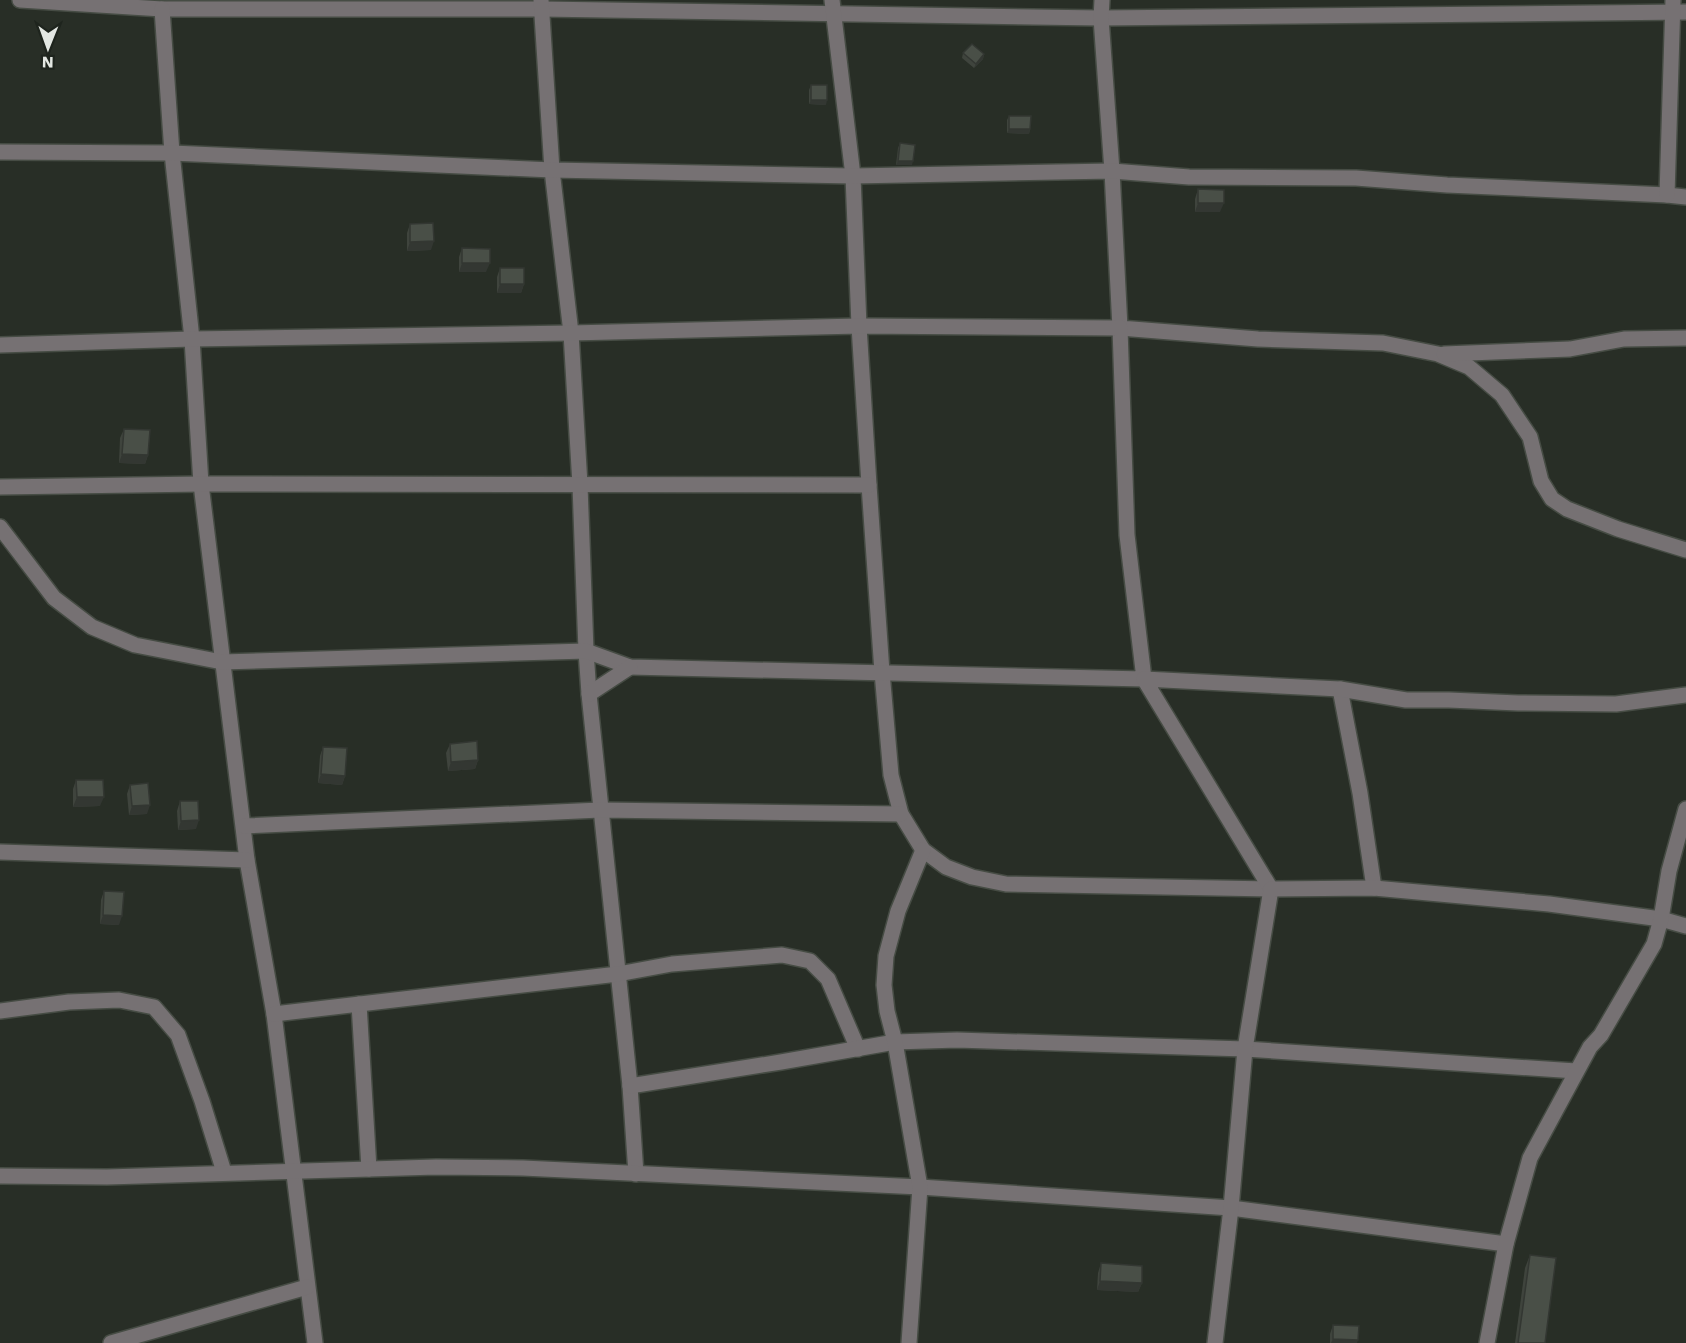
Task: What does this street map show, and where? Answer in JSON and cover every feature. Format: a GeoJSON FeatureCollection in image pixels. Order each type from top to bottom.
{"type":"FeatureCollection","features":[{"type":"Feature","properties":{"kind":"street"},"geometry":{"type":"LineString","coordinates":[[21,0],[162,9],[541,5],[833,7],[1101,18],[1677,8],[1667,195]]}},
{"type":"Feature","properties":{"kind":"street"},"geometry":{"type":"LineString","coordinates":[[1102,0],[1101,18],[1120,328],[1127,535],[1144,679],[1271,889],[1245,1049],[1231,1208],[1215,1343]]}},
{"type":"Feature","properties":{"kind":"street"},"geometry":{"type":"LineString","coordinates":[[541,5],[552,170],[571,333],[589,694],[630,1086],[636,1174]]}},
{"type":"Feature","properties":{"kind":"street"},"geometry":{"type":"LineString","coordinates":[[833,7],[853,176],[869,485],[891,775],[901,814],[923,849],[946,867],[972,877],[1006,884],[1068,887],[1374,888],[1549,904],[1661,919],[1686,926]]}},
{"type":"Feature","properties":{"kind":"street"},"geometry":{"type":"LineString","coordinates":[[162,9],[172,153],[192,339],[201,484],[247,860],[274,1014],[315,1343]]}},
{"type":"Feature","properties":{"kind":"street"},"geometry":{"type":"LineString","coordinates":[[0,152],[172,153],[552,170],[853,176],[1112,171],[1189,177],[1356,178],[1686,197]]}},
{"type":"Feature","properties":{"kind":"street"},"geometry":{"type":"LineString","coordinates":[[0,345],[859,326],[1120,328],[1258,339],[1383,343],[1438,354],[1469,367],[1503,395],[1530,436],[1541,481],[1552,499],[1568,509],[1618,529],[1684,544]]}},
{"type":"Feature","properties":{"kind":"street"},"geometry":{"type":"LineString","coordinates":[[1438,354],[1570,349],[1624,339],[1686,338]]}},
{"type":"Feature","properties":{"kind":"street"},"geometry":{"type":"LineString","coordinates":[[0,488],[201,484],[869,485]]}},
{"type":"Feature","properties":{"kind":"street"},"geometry":{"type":"LineString","coordinates":[[0,527],[54,598],[92,627],[135,645],[222,662],[586,651],[630,667],[1144,679],[1340,689],[1406,700],[1616,704],[1686,695]]}},
{"type":"Feature","properties":{"kind":"street"},"geometry":{"type":"LineString","coordinates":[[589,694],[630,667]]}},
{"type":"Feature","properties":{"kind":"street"},"geometry":{"type":"LineString","coordinates":[[1340,689],[1360,793],[1374,888]]}},
{"type":"Feature","properties":{"kind":"street"},"geometry":{"type":"LineString","coordinates":[[1487,1343],[1506,1244],[1530,1158],[1576,1071],[1590,1047],[1601,1035],[1654,944],[1661,919],[1669,871],[1682,841],[1686,809]]}},
{"type":"Feature","properties":{"kind":"street"},"geometry":{"type":"LineString","coordinates":[[244,826],[600,810],[901,814]]}},
{"type":"Feature","properties":{"kind":"street"},"geometry":{"type":"LineString","coordinates":[[909,1343],[920,1187],[884,985],[886,956],[898,912],[923,849]]}},
{"type":"Feature","properties":{"kind":"street"},"geometry":{"type":"LineString","coordinates":[[0,852],[247,860]]}},
{"type":"Feature","properties":{"kind":"street"},"geometry":{"type":"LineString","coordinates":[[274,1014],[618,974],[672,964],[782,955],[810,961],[828,979],[858,1049]]}},
{"type":"Feature","properties":{"kind":"street"},"geometry":{"type":"LineString","coordinates":[[0,1011],[69,1002],[119,1000],[154,1007],[178,1035],[224,1172]]}},
{"type":"Feature","properties":{"kind":"street"},"geometry":{"type":"LineString","coordinates":[[359,1004],[369,1169]]}},
{"type":"Feature","properties":{"kind":"street"},"geometry":{"type":"LineString","coordinates":[[630,1086],[895,1042],[992,1041],[1245,1049],[1576,1071]]}},
{"type":"Feature","properties":{"kind":"street"},"geometry":{"type":"LineString","coordinates":[[0,1176],[107,1177],[436,1167],[523,1168],[920,1187],[1231,1208],[1506,1244]]}},
{"type":"Feature","properties":{"kind":"street"},"geometry":{"type":"LineString","coordinates":[[111,1343],[307,1287]]}},
{"type":"Feature","properties":{"kind":"building"},"geometry":{"type":"Polygon","coordinates":[[[972,44],[984,54],[976,64],[963,53],[972,44]]]}},
{"type":"Feature","properties":{"kind":"building"},"geometry":{"type":"Polygon","coordinates":[[[811,85],[827,85],[827,100],[811,100],[811,85]]]}},
{"type":"Feature","properties":{"kind":"building"},"geometry":{"type":"Polygon","coordinates":[[[1009,116],[1031,116],[1030,129],[1009,129],[1009,116]]]}},
{"type":"Feature","properties":{"kind":"building"},"geometry":{"type":"Polygon","coordinates":[[[900,143],[915,145],[913,161],[898,161],[900,143]]]}},
{"type":"Feature","properties":{"kind":"building"},"geometry":{"type":"Polygon","coordinates":[[[1198,189],[1224,190],[1224,203],[1198,203],[1198,189]]]}},
{"type":"Feature","properties":{"kind":"building"},"geometry":{"type":"Polygon","coordinates":[[[433,223],[434,241],[410,242],[410,224],[433,223]]]}},
{"type":"Feature","properties":{"kind":"building"},"geometry":{"type":"Polygon","coordinates":[[[462,248],[490,249],[490,263],[462,263],[462,248]]]}},
{"type":"Feature","properties":{"kind":"building"},"geometry":{"type":"Polygon","coordinates":[[[500,268],[524,268],[524,284],[500,284],[500,268]]]}},
{"type":"Feature","properties":{"kind":"building"},"geometry":{"type":"Polygon","coordinates":[[[124,429],[150,430],[148,455],[122,454],[124,429]]]}},
{"type":"Feature","properties":{"kind":"building"},"geometry":{"type":"Polygon","coordinates":[[[477,741],[478,760],[451,762],[450,744],[477,741]]]}},
{"type":"Feature","properties":{"kind":"building"},"geometry":{"type":"Polygon","coordinates":[[[323,747],[347,748],[345,776],[321,774],[323,747]]]}},
{"type":"Feature","properties":{"kind":"building"},"geometry":{"type":"Polygon","coordinates":[[[76,780],[103,780],[104,797],[77,797],[76,780]]]}},
{"type":"Feature","properties":{"kind":"building"},"geometry":{"type":"Polygon","coordinates":[[[148,783],[150,805],[132,806],[130,785],[148,783]]]}},
{"type":"Feature","properties":{"kind":"building"},"geometry":{"type":"Polygon","coordinates":[[[180,801],[198,801],[199,820],[181,821],[180,801]]]}},
{"type":"Feature","properties":{"kind":"building"},"geometry":{"type":"Polygon","coordinates":[[[104,891],[124,892],[122,916],[103,915],[104,891]]]}},
{"type":"Feature","properties":{"kind":"building"},"geometry":{"type":"Polygon","coordinates":[[[1530,1255],[1556,1258],[1545,1343],[1518,1343],[1530,1255]]]}},
{"type":"Feature","properties":{"kind":"building"},"geometry":{"type":"Polygon","coordinates":[[[1101,1263],[1142,1266],[1142,1283],[1100,1281],[1101,1263]]]}},
{"type":"Feature","properties":{"kind":"building"},"geometry":{"type":"Polygon","coordinates":[[[1333,1325],[1359,1326],[1358,1340],[1333,1339],[1333,1325]]]}}]}
